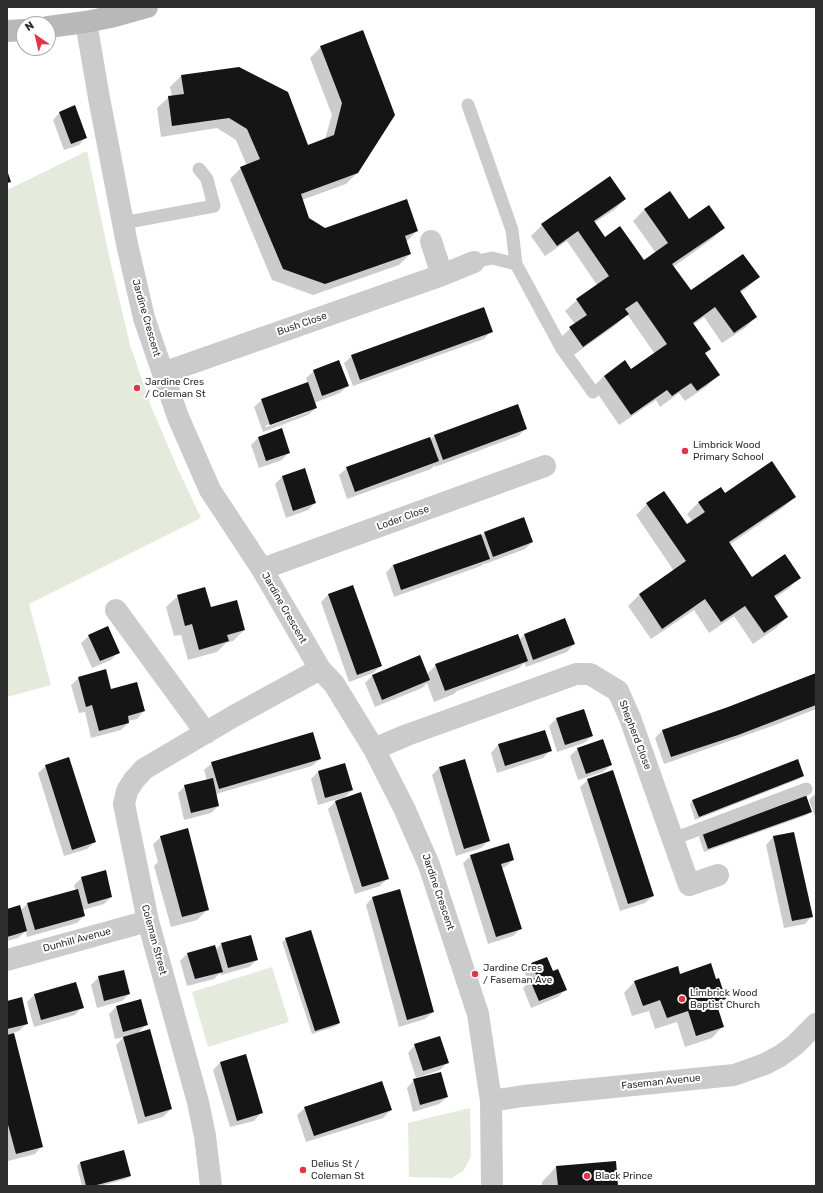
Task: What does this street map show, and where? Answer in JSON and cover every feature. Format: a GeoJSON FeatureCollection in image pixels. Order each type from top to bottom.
{"type":"FeatureCollection","features":[{"type":"Feature","properties":{"kind":"street"},"geometry":{"type":"LineString","coordinates":[[56,26],[115,16],[147,7]]}},
{"type":"Feature","properties":{"kind":"street","name":"Jardine Crescent"},"geometry":{"type":"LineString","coordinates":[[86,22],[123,223],[144,318],[178,417],[210,490],[262,569],[320,669],[334,684],[374,749],[404,808],[432,872],[478,1014],[491,1101],[492,1186]]}},
{"type":"Feature","properties":{"kind":"street"},"geometry":{"type":"LineString","coordinates":[[431,241],[442,275]]}},
{"type":"Feature","properties":{"kind":"street","name":"Bush Close"},"geometry":{"type":"LineString","coordinates":[[163,373],[442,275],[474,262]]}},
{"type":"Feature","properties":{"kind":"street","name":"Loder Close"},"geometry":{"type":"LineString","coordinates":[[262,569],[545,466]]}},
{"type":"Feature","properties":{"kind":"street"},"geometry":{"type":"LineString","coordinates":[[116,610],[206,733]]}},
{"type":"Feature","properties":{"kind":"street","name":"Coleman Street"},"geometry":{"type":"LineString","coordinates":[[212,1186],[205,1136],[198,1102],[148,921],[124,804],[127,791],[144,769],[234,716],[320,669]]}},
{"type":"Feature","properties":{"kind":"street","name":"Shepherd Close"},"geometry":{"type":"LineString","coordinates":[[374,749],[407,735],[576,674],[590,674],[618,690],[630,718],[689,885],[718,875]]}},
{"type":"Feature","properties":{"kind":"street","name":"Dunhill Avenue"},"geometry":{"type":"LineString","coordinates":[[7,960],[148,921]]}},
{"type":"Feature","properties":{"kind":"street","name":"Faseman Avenue"},"geometry":{"type":"LineString","coordinates":[[491,1101],[523,1096],[734,1075],[765,1064],[780,1056],[795,1045],[816,1024]]}},
{"type":"Feature","properties":{"kind":"lane"},"geometry":{"type":"LineString","coordinates":[[468,105],[512,230],[516,264],[562,349],[593,392]]}},
{"type":"Feature","properties":{"kind":"lane"},"geometry":{"type":"LineString","coordinates":[[123,223],[214,206],[207,179],[199,169]]}},
{"type":"Feature","properties":{"kind":"lane"},"geometry":{"type":"LineString","coordinates":[[474,262],[492,258],[516,264]]}},
{"type":"Feature","properties":{"kind":"lane"},"geometry":{"type":"LineString","coordinates":[[673,839],[806,789]]}},
{"type":"Feature","properties":{"kind":"green space"},"geometry":{"type":"Polygon","coordinates":[[[87,151],[109,256],[130,345],[151,406],[201,518],[29,604],[51,685],[7,697],[7,190],[87,151]]]}},
{"type":"Feature","properties":{"kind":"green space"},"geometry":{"type":"Polygon","coordinates":[[[272,967],[289,1022],[208,1047],[192,992],[272,967]]]}},
{"type":"Feature","properties":{"kind":"green space"},"geometry":{"type":"Polygon","coordinates":[[[470,1108],[471,1156],[464,1170],[452,1178],[409,1177],[408,1123],[470,1108]]]}},
{"type":"Feature","properties":{"kind":"building"},"geometry":{"type":"Polygon","coordinates":[[[363,30],[395,115],[358,173],[301,194],[309,218],[325,228],[407,199],[418,231],[405,236],[411,254],[325,284],[283,269],[240,167],[260,159],[247,129],[229,118],[172,126],[168,96],[184,94],[181,75],[239,67],[288,92],[308,145],[334,135],[342,103],[320,46],[363,30]]]}},
{"type":"Feature","properties":{"kind":"building"},"geometry":{"type":"Polygon","coordinates":[[[75,105],[87,138],[71,144],[59,112],[75,105]]]}},
{"type":"Feature","properties":{"kind":"building"},"geometry":{"type":"Polygon","coordinates":[[[7,170],[11,182],[7,183],[7,170]]]}},
{"type":"Feature","properties":{"kind":"building"},"geometry":{"type":"Polygon","coordinates":[[[610,176],[626,199],[594,221],[605,237],[620,226],[644,260],[668,243],[644,209],[670,191],[689,219],[709,205],[725,228],[672,264],[691,290],[743,254],[760,277],[740,291],[757,317],[734,333],[715,307],[693,323],[711,349],[705,353],[720,375],[697,391],[691,383],[672,396],[667,390],[631,415],[604,376],[625,360],[631,369],[667,344],[637,301],[625,309],[629,314],[583,347],[569,327],[587,315],[576,299],[609,276],[578,231],[557,246],[541,224],[610,176]]]}},
{"type":"Feature","properties":{"kind":"building"},"geometry":{"type":"Polygon","coordinates":[[[484,307],[493,332],[360,380],[351,355],[484,307]]]}},
{"type":"Feature","properties":{"kind":"building"},"geometry":{"type":"Polygon","coordinates":[[[339,360],[349,386],[322,396],[313,370],[339,360]]]}},
{"type":"Feature","properties":{"kind":"building"},"geometry":{"type":"Polygon","coordinates":[[[308,382],[317,408],[270,425],[261,399],[308,382]]]}},
{"type":"Feature","properties":{"kind":"building"},"geometry":{"type":"Polygon","coordinates":[[[518,404],[527,429],[443,460],[434,435],[518,404]]]}},
{"type":"Feature","properties":{"kind":"building"},"geometry":{"type":"Polygon","coordinates":[[[282,428],[290,453],[266,461],[258,437],[282,428]]]}},
{"type":"Feature","properties":{"kind":"building"},"geometry":{"type":"Polygon","coordinates":[[[430,437],[439,461],[355,492],[346,467],[430,437]]]}},
{"type":"Feature","properties":{"kind":"building"},"geometry":{"type":"Polygon","coordinates":[[[772,461],[796,497],[729,542],[752,577],[785,554],[801,578],[774,596],[788,617],[764,633],[745,606],[721,622],[705,599],[662,629],[639,594],[686,561],[646,503],[664,491],[687,524],[705,512],[698,502],[721,487],[725,493],[772,461]]]}},
{"type":"Feature","properties":{"kind":"building"},"geometry":{"type":"Polygon","coordinates":[[[305,468],[316,503],[293,511],[282,476],[305,468]]]}},
{"type":"Feature","properties":{"kind":"building"},"geometry":{"type":"Polygon","coordinates":[[[524,517],[533,542],[493,557],[484,532],[524,517]]]}},
{"type":"Feature","properties":{"kind":"building"},"geometry":{"type":"Polygon","coordinates":[[[481,534],[490,559],[401,590],[393,565],[481,534]]]}},
{"type":"Feature","properties":{"kind":"building"},"geometry":{"type":"Polygon","coordinates":[[[353,585],[382,666],[357,675],[328,594],[353,585]]]}},
{"type":"Feature","properties":{"kind":"building"},"geometry":{"type":"Polygon","coordinates":[[[205,587],[211,607],[237,600],[245,630],[227,635],[229,641],[199,650],[192,624],[185,626],[177,595],[205,587]]]}},
{"type":"Feature","properties":{"kind":"building"},"geometry":{"type":"Polygon","coordinates":[[[565,618],[575,644],[533,660],[524,634],[565,618]]]}},
{"type":"Feature","properties":{"kind":"building"},"geometry":{"type":"Polygon","coordinates":[[[108,626],[120,653],[100,661],[88,635],[108,626]]]}},
{"type":"Feature","properties":{"kind":"building"},"geometry":{"type":"Polygon","coordinates":[[[518,634],[528,661],[445,691],[435,664],[518,634]]]}},
{"type":"Feature","properties":{"kind":"building"},"geometry":{"type":"Polygon","coordinates":[[[420,655],[430,680],[382,700],[372,675],[420,655]]]}},
{"type":"Feature","properties":{"kind":"building"},"geometry":{"type":"Polygon","coordinates":[[[106,669],[111,689],[137,682],[145,711],[128,716],[129,723],[99,731],[92,705],[86,707],[78,677],[106,669]]]}},
{"type":"Feature","properties":{"kind":"building"},"geometry":{"type":"Polygon","coordinates":[[[816,673],[816,705],[738,735],[671,757],[662,730],[728,707],[816,673]]]}},
{"type":"Feature","properties":{"kind":"building"},"geometry":{"type":"Polygon","coordinates":[[[584,709],[593,736],[565,745],[556,718],[584,709]]]}},
{"type":"Feature","properties":{"kind":"building"},"geometry":{"type":"Polygon","coordinates":[[[545,730],[552,751],[505,766],[498,744],[545,730]]]}},
{"type":"Feature","properties":{"kind":"building"},"geometry":{"type":"Polygon","coordinates":[[[313,732],[321,759],[219,789],[211,762],[313,732]]]}},
{"type":"Feature","properties":{"kind":"building"},"geometry":{"type":"Polygon","coordinates":[[[603,739],[612,765],[586,774],[577,748],[603,739]]]}},
{"type":"Feature","properties":{"kind":"building"},"geometry":{"type":"Polygon","coordinates":[[[69,757],[96,842],[72,850],[45,765],[69,757]]]}},
{"type":"Feature","properties":{"kind":"building"},"geometry":{"type":"Polygon","coordinates":[[[465,759],[490,841],[464,849],[439,767],[465,759]]]}},
{"type":"Feature","properties":{"kind":"building"},"geometry":{"type":"Polygon","coordinates":[[[798,759],[804,776],[699,817],[692,800],[798,759]]]}},
{"type":"Feature","properties":{"kind":"building"},"geometry":{"type":"Polygon","coordinates":[[[345,763],[353,790],[325,798],[318,771],[345,763]]]}},
{"type":"Feature","properties":{"kind":"building"},"geometry":{"type":"Polygon","coordinates":[[[613,770],[654,896],[628,904],[587,779],[613,770]]]}},
{"type":"Feature","properties":{"kind":"building"},"geometry":{"type":"Polygon","coordinates":[[[213,778],[219,806],[191,813],[184,785],[213,778]]]}},
{"type":"Feature","properties":{"kind":"building"},"geometry":{"type":"Polygon","coordinates":[[[361,792],[389,879],[362,887],[335,801],[361,792]]]}},
{"type":"Feature","properties":{"kind":"building"},"geometry":{"type":"Polygon","coordinates":[[[806,795],[812,812],[708,849],[702,832],[806,795]]]}},
{"type":"Feature","properties":{"kind":"building"},"geometry":{"type":"Polygon","coordinates":[[[188,828],[209,910],[182,917],[160,836],[188,828]]]}},
{"type":"Feature","properties":{"kind":"building"},"geometry":{"type":"Polygon","coordinates":[[[794,832],[813,917],[792,921],[773,836],[794,832]]]}},
{"type":"Feature","properties":{"kind":"building"},"geometry":{"type":"Polygon","coordinates":[[[509,843],[514,860],[501,864],[522,929],[496,937],[470,855],[509,843]]]}},
{"type":"Feature","properties":{"kind":"building"},"geometry":{"type":"Polygon","coordinates":[[[106,870],[112,897],[88,904],[81,877],[106,870]]]}},
{"type":"Feature","properties":{"kind":"building"},"geometry":{"type":"Polygon","coordinates":[[[78,889],[85,916],[35,930],[27,903],[78,889]]]}},
{"type":"Feature","properties":{"kind":"building"},"geometry":{"type":"Polygon","coordinates":[[[400,889],[434,1012],[407,1020],[372,897],[400,889]]]}},
{"type":"Feature","properties":{"kind":"building"},"geometry":{"type":"Polygon","coordinates":[[[20,905],[27,931],[7,937],[7,909],[20,905]]]}},
{"type":"Feature","properties":{"kind":"building"},"geometry":{"type":"Polygon","coordinates":[[[311,930],[340,1023],[315,1031],[285,938],[311,930]]]}},
{"type":"Feature","properties":{"kind":"building"},"geometry":{"type":"Polygon","coordinates":[[[251,935],[258,960],[228,968],[221,943],[251,935]]]}},
{"type":"Feature","properties":{"kind":"building"},"geometry":{"type":"Polygon","coordinates":[[[215,945],[223,972],[195,979],[187,953],[215,945]]]}},
{"type":"Feature","properties":{"kind":"building"},"geometry":{"type":"Polygon","coordinates":[[[547,957],[553,971],[558,969],[567,990],[539,1001],[530,980],[537,977],[531,963],[547,957]]]}},
{"type":"Feature","properties":{"kind":"building","name":"Limbrick Wood Baptist Church"},"geometry":{"type":"Polygon","coordinates":[[[711,963],[716,979],[719,978],[726,999],[716,1002],[724,1027],[696,1036],[688,1011],[667,1018],[660,1000],[643,1006],[634,981],[678,966],[680,974],[711,963]]]}},
{"type":"Feature","properties":{"kind":"building"},"geometry":{"type":"Polygon","coordinates":[[[124,970],[130,994],[104,1001],[98,976],[124,970]]]}},
{"type":"Feature","properties":{"kind":"building"},"geometry":{"type":"Polygon","coordinates":[[[76,982],[84,1008],[41,1020],[34,994],[76,982]]]}},
{"type":"Feature","properties":{"kind":"building"},"geometry":{"type":"Polygon","coordinates":[[[22,997],[28,1024],[7,1029],[7,1001],[22,997]]]}},
{"type":"Feature","properties":{"kind":"building"},"geometry":{"type":"Polygon","coordinates":[[[141,999],[148,1025],[123,1032],[116,1006],[141,999]]]}},
{"type":"Feature","properties":{"kind":"building"},"geometry":{"type":"Polygon","coordinates":[[[150,1029],[172,1109],[145,1117],[123,1037],[150,1029]]]}},
{"type":"Feature","properties":{"kind":"building"},"geometry":{"type":"Polygon","coordinates":[[[14,1033],[43,1147],[16,1154],[7,1121],[7,1035],[14,1033]]]}},
{"type":"Feature","properties":{"kind":"building"},"geometry":{"type":"Polygon","coordinates":[[[440,1036],[449,1063],[423,1071],[414,1044],[440,1036]]]}},
{"type":"Feature","properties":{"kind":"building"},"geometry":{"type":"Polygon","coordinates":[[[246,1054],[263,1113],[237,1121],[220,1062],[246,1054]]]}},
{"type":"Feature","properties":{"kind":"building"},"geometry":{"type":"Polygon","coordinates":[[[441,1072],[448,1097],[420,1105],[413,1079],[441,1072]]]}},
{"type":"Feature","properties":{"kind":"building"},"geometry":{"type":"Polygon","coordinates":[[[382,1081],[392,1110],[314,1136],[304,1107],[382,1081]]]}},
{"type":"Feature","properties":{"kind":"building"},"geometry":{"type":"Polygon","coordinates":[[[124,1150],[131,1176],[93,1186],[86,1186],[80,1162],[124,1150]]]}},
{"type":"Feature","properties":{"kind":"building","name":"Black Prince"},"geometry":{"type":"Polygon","coordinates":[[[616,1161],[618,1186],[558,1186],[556,1166],[616,1161]]]}},
{"type":"Feature","properties":{"kind":"place","name":"Jardine Cres / Coleman St"},"geometry":{"type":"Point","coordinates":[137,388]}},
{"type":"Feature","properties":{"kind":"place","name":"Limbrick Wood Primary School"},"geometry":{"type":"Point","coordinates":[685,451]}},
{"type":"Feature","properties":{"kind":"place","name":"Jardine Cres / Faseman Ave"},"geometry":{"type":"Point","coordinates":[475,974]}},
{"type":"Feature","properties":{"kind":"place","name":"Limbrick Wood Baptist Church"},"geometry":{"type":"Point","coordinates":[682,999]}},
{"type":"Feature","properties":{"kind":"place","name":"Delius St / Coleman St"},"geometry":{"type":"Point","coordinates":[303,1170]}},
{"type":"Feature","properties":{"kind":"place","name":"Black Prince"},"geometry":{"type":"Point","coordinates":[587,1176]}}]}
